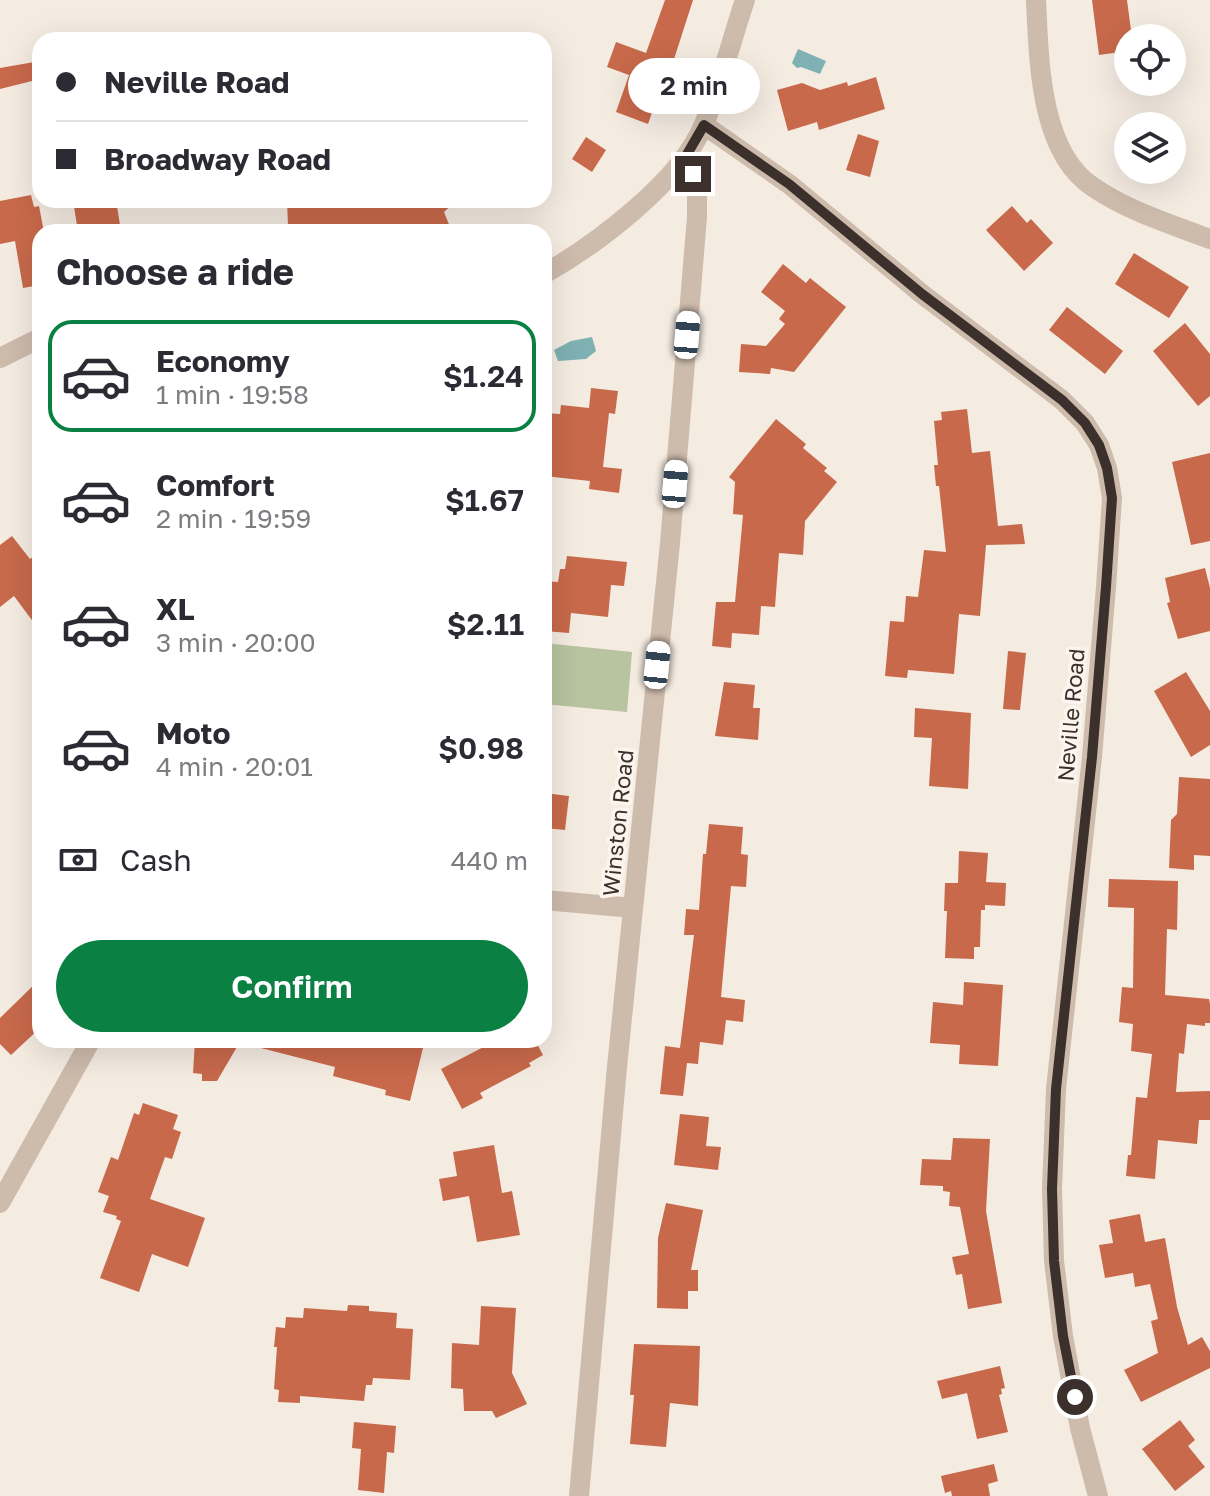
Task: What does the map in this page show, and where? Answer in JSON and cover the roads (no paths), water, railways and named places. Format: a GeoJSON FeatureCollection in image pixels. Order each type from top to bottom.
{"type":"FeatureCollection","features":[{"type":"Feature","properties":{"kind":"street"},"geometry":{"type":"LineString","coordinates":[[552,270],[651,195],[686,156],[704,125],[745,0]]}},
{"type":"Feature","properties":{"kind":"street"},"geometry":{"type":"LineString","coordinates":[[1036,0],[1043,89],[1054,133],[1070,167],[1090,186],[1124,206],[1210,239]]}},
{"type":"Feature","properties":{"kind":"street","name":"Neville Road"},"geometry":{"type":"LineString","coordinates":[[704,125],[789,184],[922,294],[1062,400],[1085,423],[1099,445],[1107,468],[1112,498],[1106,587],[1092,757],[1056,1089],[1052,1189],[1054,1261],[1063,1336],[1080,1428],[1098,1496]]}},
{"type":"Feature","properties":{"kind":"street","name":"Winston Road"},"geometry":{"type":"LineString","coordinates":[[579,1496],[670,543],[697,217],[697,194],[686,156]]}},
{"type":"Feature","properties":{"kind":"street"},"geometry":{"type":"LineString","coordinates":[[0,358],[32,342]]}},
{"type":"Feature","properties":{"kind":"street"},"geometry":{"type":"LineString","coordinates":[[552,901],[633,908]]}},
{"type":"Feature","properties":{"kind":"street"},"geometry":{"type":"LineString","coordinates":[[0,1203],[87,1048]]}},
{"type":"Feature","properties":{"kind":"water"},"geometry":{"type":"Polygon","coordinates":[[[798,49],[826,61],[820,74],[797,68],[792,63],[798,49]]]}},
{"type":"Feature","properties":{"kind":"water"},"geometry":{"type":"Polygon","coordinates":[[[592,337],[596,351],[586,359],[558,361],[554,350],[571,341],[592,337]]]}}]}
